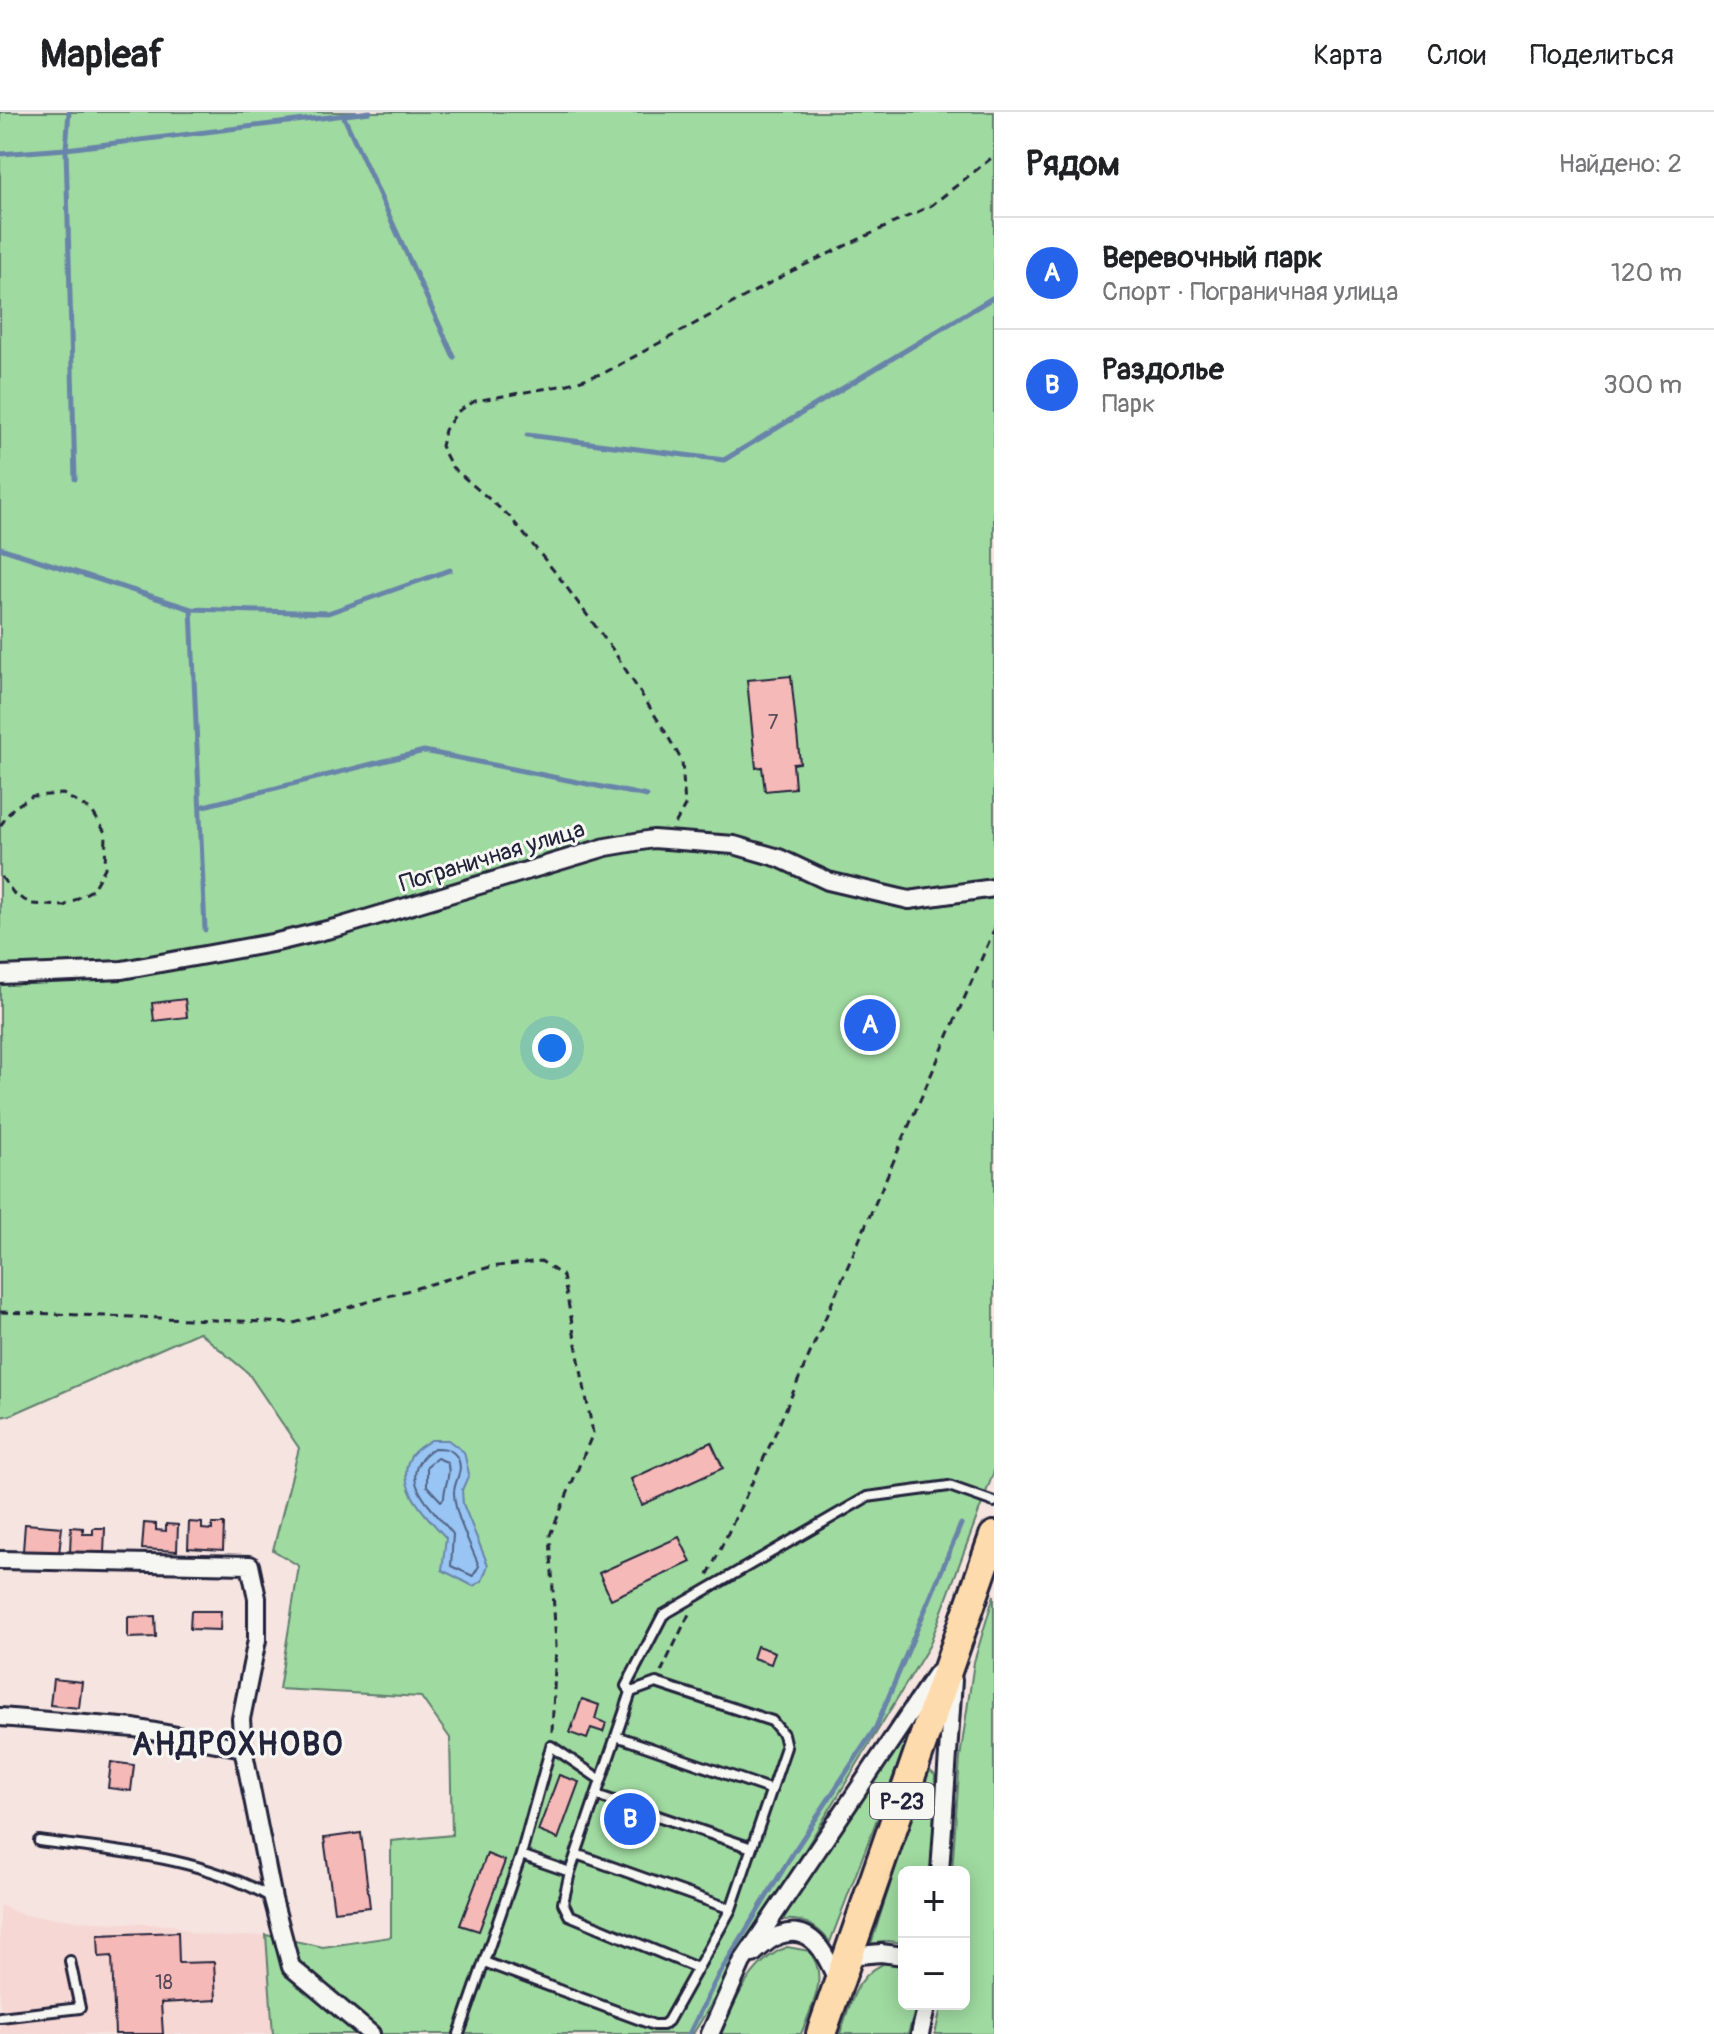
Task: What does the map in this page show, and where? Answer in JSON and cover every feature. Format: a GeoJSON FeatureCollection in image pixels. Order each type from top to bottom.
{"type":"FeatureCollection","features":[{"type":"Feature","properties":{"kind":"highway","name":"Р-23"},"geometry":{"type":"LineString","coordinates":[[821,2034],[994,1536]]}},
{"type":"Feature","properties":{"kind":"street","name":"Пограничная улица"},"geometry":{"type":"LineString","coordinates":[[0,975],[122,970],[277,942],[606,847],[653,839],[747,848],[779,858],[828,881],[909,900],[994,888]]}},
{"type":"Feature","properties":{"kind":"street"},"geometry":{"type":"LineString","coordinates":[[0,1560],[250,1565],[257,1598],[257,1640],[241,1719],[243,1748],[273,1899],[291,1967],[371,2034]]}},
{"type":"Feature","properties":{"kind":"street"},"geometry":{"type":"LineString","coordinates":[[940,1866],[955,1647]]}},
{"type":"Feature","properties":{"kind":"street"},"geometry":{"type":"LineString","coordinates":[[710,2034],[742,1962],[955,1647]]}},
{"type":"Feature","properties":{"kind":"street"},"geometry":{"type":"LineString","coordinates":[[0,1717],[134,1728],[243,1748]]}},
{"type":"Feature","properties":{"kind":"street"},"geometry":{"type":"LineString","coordinates":[[742,1962],[778,1935],[797,1933],[811,1938],[825,1950],[838,1983]]}},
{"type":"Feature","properties":{"kind":"street"},"geometry":{"type":"LineString","coordinates":[[848,1956],[881,1953],[898,1955]]}},
{"type":"Feature","properties":{"kind":"street"},"geometry":{"type":"LineString","coordinates":[[920,2034],[926,2010]]}},
{"type":"Feature","properties":{"kind":"lane"},"geometry":{"type":"LineString","coordinates":[[631,1692],[626,1686],[663,1615],[867,1497],[949,1486],[994,1502]]}},
{"type":"Feature","properties":{"kind":"lane"},"geometry":{"type":"LineString","coordinates":[[484,1962],[654,2025],[663,2025],[731,1909],[786,1747],[783,1734],[772,1721],[656,1683],[631,1692]]}},
{"type":"Feature","properties":{"kind":"lane"},"geometry":{"type":"LineString","coordinates":[[631,1692],[570,1872],[563,1903],[569,1915],[697,1968]]}},
{"type":"Feature","properties":{"kind":"lane"},"geometry":{"type":"LineString","coordinates":[[616,1736],[772,1790]]}},
{"type":"Feature","properties":{"kind":"lane"},"geometry":{"type":"LineString","coordinates":[[459,2034],[521,1855],[551,1746],[601,1780]]}},
{"type":"Feature","properties":{"kind":"lane"},"geometry":{"type":"LineString","coordinates":[[596,1795],[752,1848]]}},
{"type":"Feature","properties":{"kind":"lane"},"geometry":{"type":"LineString","coordinates":[[39,1841],[151,1856],[247,1883],[273,1899]]}},
{"type":"Feature","properties":{"kind":"lane"},"geometry":{"type":"LineString","coordinates":[[576,1854],[731,1909]]}},
{"type":"Feature","properties":{"kind":"lane"},"geometry":{"type":"LineString","coordinates":[[521,1855],[570,1872]]}},
{"type":"Feature","properties":{"kind":"lane"},"geometry":{"type":"LineString","coordinates":[[0,2017],[80,2008],[70,1961]]}},
{"type":"Feature","properties":{"kind":"path"},"geometry":{"type":"LineString","coordinates":[[653,839],[673,827],[685,806],[682,761],[613,650],[559,577],[510,517],[452,467],[441,446],[445,430],[457,412],[475,401],[565,385],[604,373],[792,271],[932,205],[994,156]]}},
{"type":"Feature","properties":{"kind":"path"},"geometry":{"type":"LineString","coordinates":[[0,826],[13,808],[32,796],[63,794],[92,811],[106,834],[105,868],[92,890],[64,906],[32,904],[15,895],[1,881],[0,875]]}},
{"type":"Feature","properties":{"kind":"path"},"geometry":{"type":"LineString","coordinates":[[704,1584],[771,1443],[994,930]]}},
{"type":"Feature","properties":{"kind":"path"},"geometry":{"type":"LineString","coordinates":[[0,1312],[294,1323],[490,1267],[541,1261],[563,1276],[593,1433],[550,1535],[556,1646],[551,1746]]}},
{"type":"Feature","properties":{"kind":"path"},"geometry":{"type":"LineString","coordinates":[[656,1683],[690,1612]]}},
{"type":"Feature","properties":{"kind":"shaded area"},"geometry":{"type":"Polygon","coordinates":[[[0,1905],[22,1915],[173,1925],[193,1933],[228,1937],[266,1935],[273,2034],[0,2034],[0,1905]]]}},
{"type":"Feature","properties":{"kind":"green space"},"geometry":{"type":"Polygon","coordinates":[[[0,112],[994,112],[994,1471],[929,1646],[693,2034],[273,2034],[266,1935],[323,1947],[391,1937],[391,1841],[452,1835],[450,1738],[421,1697],[279,1689],[299,1566],[273,1550],[299,1448],[248,1373],[199,1332],[11,1415],[0,1417],[0,112]]]}},
{"type":"Feature","properties":{"kind":"green space"},"geometry":{"type":"Polygon","coordinates":[[[994,1595],[994,2034],[935,2034],[941,2010],[970,2010],[970,1866],[952,1866],[960,1758],[974,1662],[994,1595]]]}},
{"type":"Feature","properties":{"kind":"green space"},"geometry":{"type":"Polygon","coordinates":[[[897,1740],[905,1740],[906,1743],[830,1942],[808,1924],[780,1920],[897,1740]]]}},
{"type":"Feature","properties":{"kind":"green space"},"geometry":{"type":"Polygon","coordinates":[[[929,1770],[935,1775],[932,1866],[898,1866],[898,1942],[871,1944],[929,1770]]]}},
{"type":"Feature","properties":{"kind":"green space"},"geometry":{"type":"Polygon","coordinates":[[[787,1947],[809,1951],[818,1971],[817,1992],[801,2034],[721,2034],[739,1995],[754,1972],[763,1961],[787,1947]]]}},
{"type":"Feature","properties":{"kind":"green space"},"geometry":{"type":"Polygon","coordinates":[[[892,1960],[898,1962],[898,2010],[915,2010],[908,2034],[840,2034],[862,1980],[892,1960]]]}},
{"type":"Feature","properties":{"kind":"water"},"geometry":{"type":"Polygon","coordinates":[[[431,1440],[448,1440],[464,1452],[469,1474],[462,1490],[463,1504],[488,1565],[482,1581],[473,1586],[442,1570],[446,1538],[422,1511],[409,1490],[406,1479],[411,1456],[431,1440]]]}},
{"type":"Feature","properties":{"kind":"building"},"geometry":{"type":"Polygon","coordinates":[[[791,676],[800,763],[793,764],[795,788],[765,791],[762,767],[756,768],[747,680],[791,676]]]}},
{"type":"Feature","properties":{"kind":"building"},"geometry":{"type":"Polygon","coordinates":[[[185,999],[187,1017],[154,1021],[152,1003],[185,999]]]}},
{"type":"Feature","properties":{"kind":"building"},"geometry":{"type":"Polygon","coordinates":[[[711,1442],[723,1468],[642,1505],[631,1479],[711,1442]]]}},
{"type":"Feature","properties":{"kind":"building"},"geometry":{"type":"Polygon","coordinates":[[[189,1522],[202,1523],[202,1529],[212,1530],[212,1524],[224,1524],[223,1550],[188,1548],[189,1522]]]}},
{"type":"Feature","properties":{"kind":"building"},"geometry":{"type":"Polygon","coordinates":[[[144,1523],[156,1524],[156,1530],[166,1531],[166,1524],[178,1525],[177,1551],[142,1549],[144,1523]]]}},
{"type":"Feature","properties":{"kind":"building"},"geometry":{"type":"Polygon","coordinates":[[[25,1524],[62,1527],[59,1554],[23,1551],[25,1524]]]}},
{"type":"Feature","properties":{"kind":"building"},"geometry":{"type":"Polygon","coordinates":[[[71,1527],[83,1528],[83,1534],[93,1534],[93,1528],[105,1528],[104,1554],[70,1553],[71,1527]]]}},
{"type":"Feature","properties":{"kind":"building"},"geometry":{"type":"Polygon","coordinates":[[[679,1537],[691,1562],[611,1599],[599,1573],[679,1537]]]}},
{"type":"Feature","properties":{"kind":"building"},"geometry":{"type":"Polygon","coordinates":[[[191,1611],[221,1611],[220,1630],[190,1629],[191,1611]]]}},
{"type":"Feature","properties":{"kind":"building"},"geometry":{"type":"Polygon","coordinates":[[[155,1616],[156,1637],[128,1638],[128,1617],[155,1616]]]}},
{"type":"Feature","properties":{"kind":"building"},"geometry":{"type":"Polygon","coordinates":[[[757,1646],[775,1652],[771,1664],[753,1658],[757,1646]]]}},
{"type":"Feature","properties":{"kind":"building"},"geometry":{"type":"Polygon","coordinates":[[[53,1679],[82,1682],[79,1708],[50,1705],[53,1679]]]}},
{"type":"Feature","properties":{"kind":"building"},"geometry":{"type":"Polygon","coordinates":[[[582,1699],[599,1705],[595,1719],[606,1723],[603,1732],[591,1728],[587,1739],[570,1733],[582,1699]]]}},
{"type":"Feature","properties":{"kind":"building"},"geometry":{"type":"Polygon","coordinates":[[[111,1762],[134,1765],[131,1791],[108,1788],[111,1762]]]}},
{"type":"Feature","properties":{"kind":"building"},"geometry":{"type":"Polygon","coordinates":[[[559,1775],[579,1782],[558,1839],[538,1831],[559,1775]]]}},
{"type":"Feature","properties":{"kind":"building"},"geometry":{"type":"Polygon","coordinates":[[[361,1833],[370,1907],[334,1911],[324,1838],[361,1833]]]}},
{"type":"Feature","properties":{"kind":"building"},"geometry":{"type":"Polygon","coordinates":[[[487,1854],[505,1861],[479,1931],[460,1925],[487,1854]]]}},
{"type":"Feature","properties":{"kind":"building"},"geometry":{"type":"Polygon","coordinates":[[[178,1932],[179,1963],[214,1962],[216,2000],[161,2003],[163,2034],[115,2034],[112,1956],[99,1957],[98,1935],[178,1932]]]}},
{"type":"Feature","properties":{"kind":"waterway"},"geometry":{"type":"LineString","coordinates":[[69,112],[66,149],[75,479]]}},
{"type":"Feature","properties":{"kind":"waterway"},"geometry":{"type":"LineString","coordinates":[[0,154],[66,149],[370,112]]}},
{"type":"Feature","properties":{"kind":"waterway"},"geometry":{"type":"LineString","coordinates":[[343,115],[454,357]]}},
{"type":"Feature","properties":{"kind":"waterway"},"geometry":{"type":"LineString","coordinates":[[527,435],[724,460],[994,297]]}},
{"type":"Feature","properties":{"kind":"waterway"},"geometry":{"type":"LineString","coordinates":[[0,548],[191,609],[328,613],[450,570]]}},
{"type":"Feature","properties":{"kind":"waterway"},"geometry":{"type":"LineString","coordinates":[[191,609],[205,930]]}},
{"type":"Feature","properties":{"kind":"waterway"},"geometry":{"type":"LineString","coordinates":[[200,807],[424,751],[647,796]]}},
{"type":"Feature","properties":{"kind":"waterway"},"geometry":{"type":"LineString","coordinates":[[689,2034],[718,1976],[795,1850],[876,1727],[961,1524]]}},
{"type":"Feature","properties":{"kind":"place","name":"Веревочный парк"},"geometry":{"type":"Point","coordinates":[870,1025]}},
{"type":"Feature","properties":{"kind":"place","name":"Раздолье"},"geometry":{"type":"Point","coordinates":[630,1819]}},
{"type":"Feature","properties":{"kind":"district","name":"АНДРОХНОВО"},"geometry":{"type":"Point","coordinates":[238,1744]}}]}
